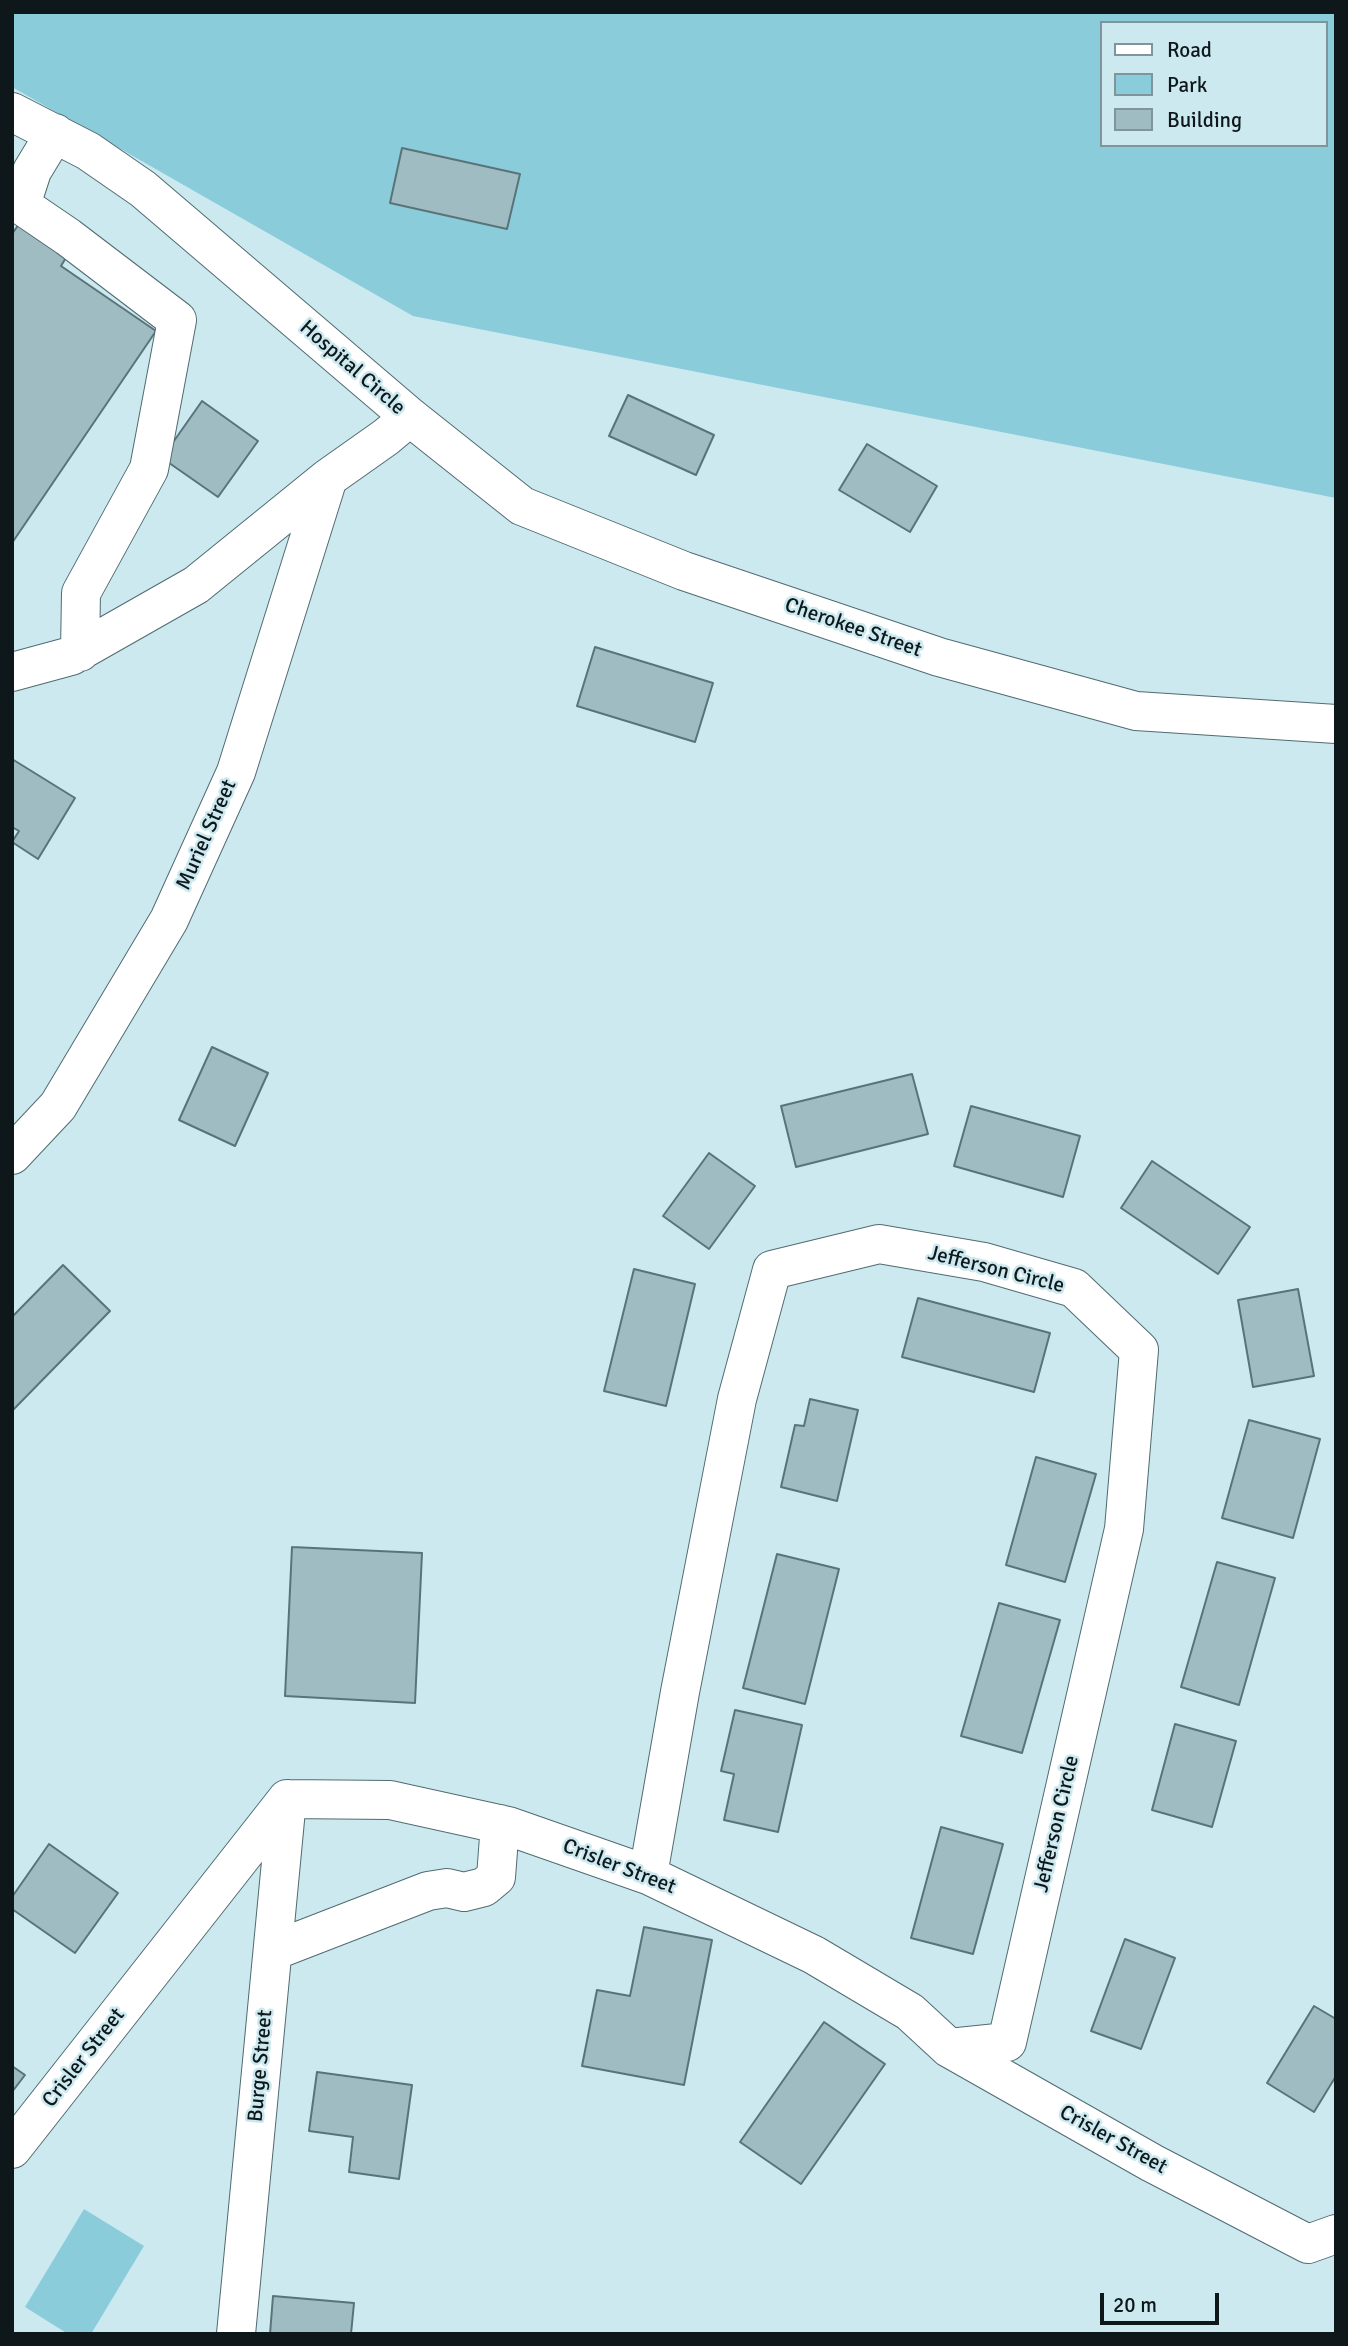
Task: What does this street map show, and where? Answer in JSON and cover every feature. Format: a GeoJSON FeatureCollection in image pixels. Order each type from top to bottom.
{"type":"FeatureCollection","features":[{"type":"Feature","properties":{"kind":"street","name":"Hospital Circle"},"geometry":{"type":"LineString","coordinates":[[12,113],[88,151],[143,189],[410,417],[328,478],[196,585],[72,656],[12,672]]}},
{"type":"Feature","properties":{"kind":"street"},"geometry":{"type":"LineString","coordinates":[[55,133],[32,171],[21,205],[68,237],[177,320],[149,469],[81,593],[80,652]]}},
{"type":"Feature","properties":{"kind":"street","name":"Cherokee Street"},"geometry":{"type":"LineString","coordinates":[[410,417],[522,506],[684,571],[939,657],[1136,711],[1336,724]]}},
{"type":"Feature","properties":{"kind":"street","name":"Muriel Street"},"geometry":{"type":"LineString","coordinates":[[12,1155],[58,1106],[169,920],[236,772],[328,478]]}},
{"type":"Feature","properties":{"kind":"street","name":"Jefferson Circle"},"geometry":{"type":"LineString","coordinates":[[648,1875],[680,1692],[737,1399],[772,1269],[879,1244],[984,1262],[1074,1288],[1139,1350],[1124,1529],[1007,2042],[949,2048]]}},
{"type":"Feature","properties":{"kind":"street","name":"Crisler Street"},"geometry":{"type":"LineString","coordinates":[[12,2149],[287,1799],[390,1800],[500,1824],[648,1875],[814,1955],[910,2012],[949,2048],[1152,2163],[1322,2239]]}},
{"type":"Feature","properties":{"kind":"street","name":"Burge Street"},"geometry":{"type":"LineString","coordinates":[[236,2334],[287,1799]]}},
{"type":"Feature","properties":{"kind":"street"},"geometry":{"type":"LineString","coordinates":[[272,1951],[428,1891],[447,1888],[464,1892],[484,1887],[496,1877],[500,1824]]}},
{"type":"Feature","properties":{"kind":"green space"},"geometry":{"type":"Polygon","coordinates":[[[12,12],[1336,12],[1336,498],[413,316],[12,87],[12,12]]]}},
{"type":"Feature","properties":{"kind":"green space"},"geometry":{"type":"Polygon","coordinates":[[[84,2209],[144,2246],[91,2334],[68,2334],[25,2307],[84,2209]]]}},
{"type":"Feature","properties":{"kind":"building"},"geometry":{"type":"Polygon","coordinates":[[[402,148],[520,174],[507,229],[390,203],[402,148]]]}},
{"type":"Feature","properties":{"kind":"building"},"geometry":{"type":"Polygon","coordinates":[[[19,224],[67,256],[61,266],[156,331],[12,543],[12,234],[19,224]]]}},
{"type":"Feature","properties":{"kind":"building"},"geometry":{"type":"Polygon","coordinates":[[[628,395],[714,435],[696,475],[609,436],[628,395]]]}},
{"type":"Feature","properties":{"kind":"building"},"geometry":{"type":"Polygon","coordinates":[[[202,401],[258,441],[218,497],[162,458],[202,401]]]}},
{"type":"Feature","properties":{"kind":"building"},"geometry":{"type":"Polygon","coordinates":[[[867,444],[937,486],[910,532],[839,490],[867,444]]]}},
{"type":"Feature","properties":{"kind":"building"},"geometry":{"type":"Polygon","coordinates":[[[595,647],[713,683],[695,742],[577,706],[595,647]]]}},
{"type":"Feature","properties":{"kind":"building"},"geometry":{"type":"Polygon","coordinates":[[[12,759],[75,798],[38,859],[12,842],[19,831],[12,827],[12,759]]]}},
{"type":"Feature","properties":{"kind":"building"},"geometry":{"type":"Polygon","coordinates":[[[212,1047],[268,1073],[235,1146],[179,1120],[212,1047]]]}},
{"type":"Feature","properties":{"kind":"building"},"geometry":{"type":"Polygon","coordinates":[[[912,1074],[928,1134],[796,1167],[781,1106],[912,1074]]]}},
{"type":"Feature","properties":{"kind":"building"},"geometry":{"type":"Polygon","coordinates":[[[971,1106],[1080,1136],[1063,1197],[954,1166],[971,1106]]]}},
{"type":"Feature","properties":{"kind":"building"},"geometry":{"type":"Polygon","coordinates":[[[709,1153],[755,1186],[709,1249],[663,1216],[709,1153]]]}},
{"type":"Feature","properties":{"kind":"building"},"geometry":{"type":"Polygon","coordinates":[[[1152,1161],[1250,1227],[1218,1274],[1121,1208],[1152,1161]]]}},
{"type":"Feature","properties":{"kind":"building"},"geometry":{"type":"Polygon","coordinates":[[[63,1265],[110,1311],[12,1411],[12,1317],[63,1265]]]}},
{"type":"Feature","properties":{"kind":"building"},"geometry":{"type":"Polygon","coordinates":[[[634,1269],[695,1284],[666,1406],[604,1391],[634,1269]]]}},
{"type":"Feature","properties":{"kind":"building"},"geometry":{"type":"Polygon","coordinates":[[[1298,1289],[1314,1376],[1253,1387],[1238,1300],[1298,1289]]]}},
{"type":"Feature","properties":{"kind":"building"},"geometry":{"type":"Polygon","coordinates":[[[918,1298],[1050,1333],[1034,1392],[902,1357],[918,1298]]]}},
{"type":"Feature","properties":{"kind":"building"},"geometry":{"type":"Polygon","coordinates":[[[810,1399],[858,1410],[837,1501],[781,1487],[795,1425],[804,1426],[810,1399]]]}},
{"type":"Feature","properties":{"kind":"building"},"geometry":{"type":"Polygon","coordinates":[[[1249,1420],[1320,1439],[1293,1538],[1222,1518],[1249,1420]]]}},
{"type":"Feature","properties":{"kind":"building"},"geometry":{"type":"Polygon","coordinates":[[[1036,1457],[1096,1474],[1065,1582],[1006,1565],[1036,1457]]]}},
{"type":"Feature","properties":{"kind":"building"},"geometry":{"type":"Polygon","coordinates":[[[292,1547],[422,1553],[415,1703],[285,1696],[292,1547]]]}},
{"type":"Feature","properties":{"kind":"building"},"geometry":{"type":"Polygon","coordinates":[[[777,1554],[839,1569],[805,1704],[743,1688],[777,1554]]]}},
{"type":"Feature","properties":{"kind":"building"},"geometry":{"type":"Polygon","coordinates":[[[1217,1562],[1275,1578],[1239,1705],[1181,1687],[1217,1562]]]}},
{"type":"Feature","properties":{"kind":"building"},"geometry":{"type":"Polygon","coordinates":[[[999,1603],[1060,1620],[1022,1753],[961,1736],[999,1603]]]}},
{"type":"Feature","properties":{"kind":"building"},"geometry":{"type":"Polygon","coordinates":[[[735,1710],[802,1725],[778,1832],[724,1820],[734,1774],[721,1771],[735,1710]]]}},
{"type":"Feature","properties":{"kind":"building"},"geometry":{"type":"Polygon","coordinates":[[[1175,1724],[1236,1741],[1212,1827],[1152,1810],[1175,1724]]]}},
{"type":"Feature","properties":{"kind":"building"},"geometry":{"type":"Polygon","coordinates":[[[941,1827],[1003,1844],[973,1954],[911,1938],[941,1827]]]}},
{"type":"Feature","properties":{"kind":"building"},"geometry":{"type":"Polygon","coordinates":[[[49,1844],[118,1893],[75,1953],[12,1909],[12,1897],[49,1844]]]}},
{"type":"Feature","properties":{"kind":"building"},"geometry":{"type":"Polygon","coordinates":[[[644,1927],[712,1940],[684,2085],[582,2066],[597,1990],[630,1996],[644,1927]]]}},
{"type":"Feature","properties":{"kind":"building"},"geometry":{"type":"Polygon","coordinates":[[[1125,1939],[1175,1958],[1141,2049],[1091,2031],[1125,1939]]]}},
{"type":"Feature","properties":{"kind":"building"},"geometry":{"type":"Polygon","coordinates":[[[1314,2006],[1336,2019],[1336,2076],[1314,2112],[1267,2083],[1314,2006]]]}},
{"type":"Feature","properties":{"kind":"building"},"geometry":{"type":"Polygon","coordinates":[[[824,2022],[885,2064],[801,2184],[740,2142],[824,2022]]]}},
{"type":"Feature","properties":{"kind":"building"},"geometry":{"type":"Polygon","coordinates":[[[12,2066],[25,2075],[12,2092],[12,2066]]]}},
{"type":"Feature","properties":{"kind":"building"},"geometry":{"type":"Polygon","coordinates":[[[317,2072],[412,2085],[399,2179],[349,2172],[353,2137],[309,2131],[317,2072]]]}},
{"type":"Feature","properties":{"kind":"building"},"geometry":{"type":"Polygon","coordinates":[[[273,2296],[354,2303],[351,2334],[270,2334],[273,2296]]]}}]}
